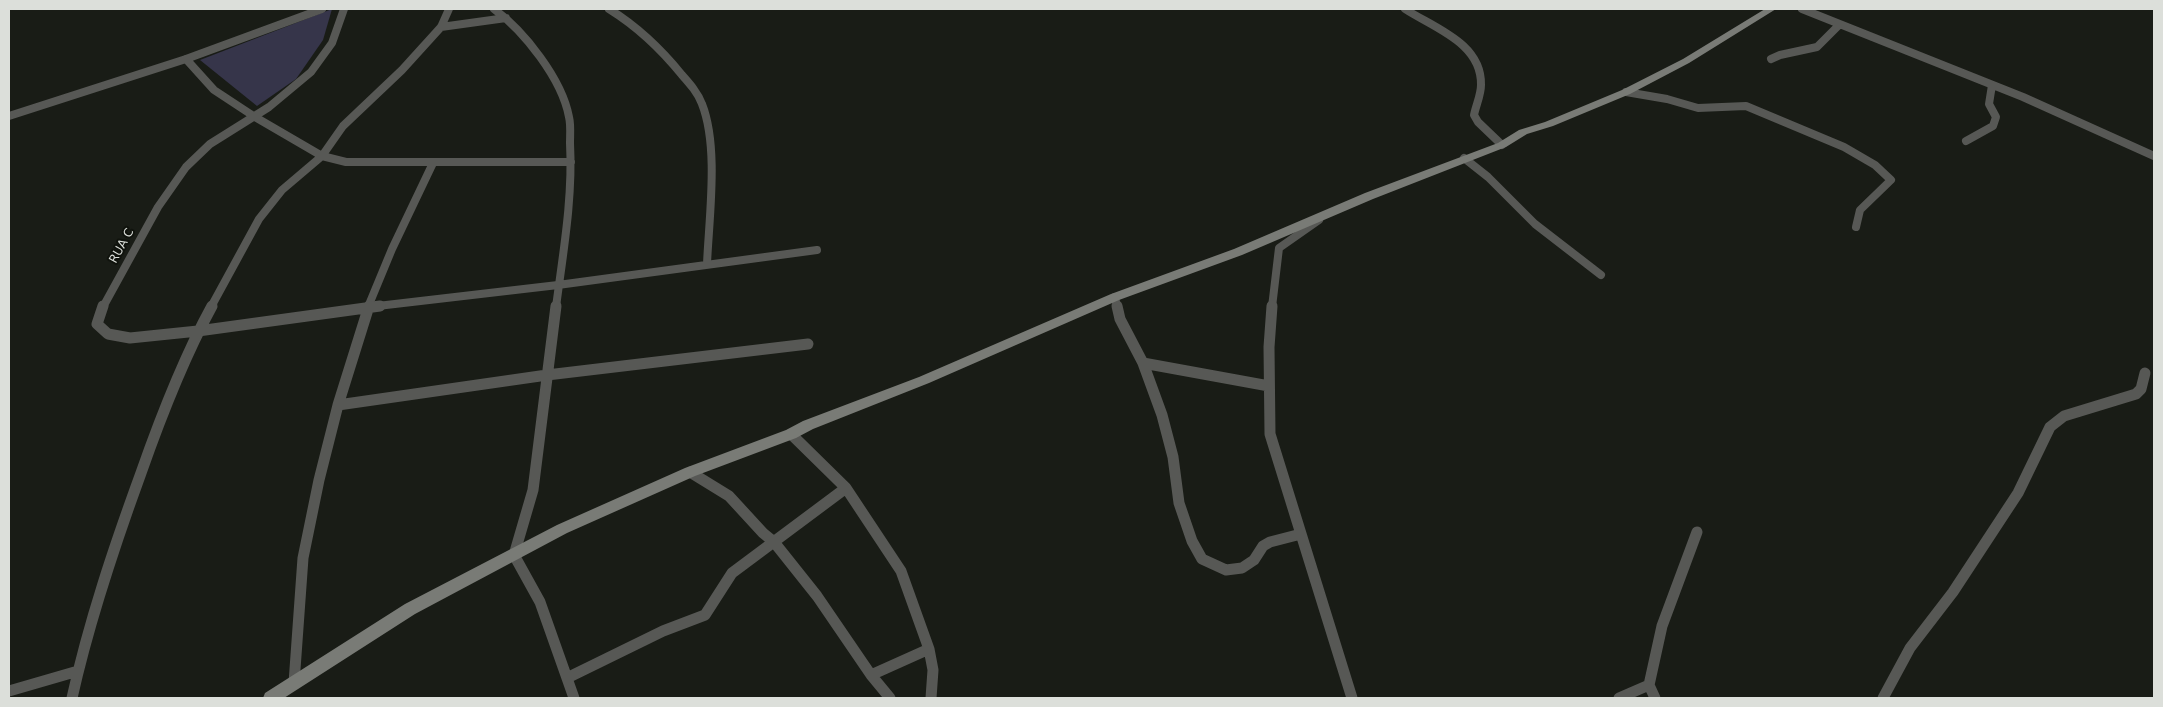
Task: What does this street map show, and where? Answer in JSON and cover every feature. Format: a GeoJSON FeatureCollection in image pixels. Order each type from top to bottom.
{"type":"FeatureCollection","features":[{"type":"Feature","properties":{"kind":"street"},"geometry":{"type":"LineString","coordinates":[[9,116],[186,60],[322,9]]}},
{"type":"Feature","properties":{"kind":"street"},"geometry":{"type":"LineString","coordinates":[[255,117],[313,72],[333,40],[344,9]]}},
{"type":"Feature","properties":{"kind":"street"},"geometry":{"type":"LineString","coordinates":[[72,698],[111,554],[160,420],[198,331],[259,219],[282,190],[322,156],[344,126],[402,70],[441,27],[449,9]]}},
{"type":"Feature","properties":{"kind":"street"},"geometry":{"type":"LineString","coordinates":[[494,9],[506,18],[537,52],[554,80],[569,116],[571,162],[567,220],[533,490],[514,554],[540,602],[574,698]]}},
{"type":"Feature","properties":{"kind":"street"},"geometry":{"type":"LineString","coordinates":[[609,9],[629,20],[654,41],[696,92],[704,110],[709,145],[710,180],[707,264]]}},
{"type":"Feature","properties":{"kind":"street"},"geometry":{"type":"LineString","coordinates":[[1405,9],[1457,40],[1470,50],[1479,64],[1481,82],[1480,98],[1474,116],[1502,145]]}},
{"type":"Feature","properties":{"kind":"street"},"geometry":{"type":"LineString","coordinates":[[271,698],[410,610],[562,529],[690,472],[791,434],[808,425],[924,380],[1114,297],[1238,252],[1272,236],[1322,218],[1369,196],[1502,145],[1523,132],[1549,124],[1626,92],[1710,47],[1771,9]]}},
{"type":"Feature","properties":{"kind":"street"},"geometry":{"type":"LineString","coordinates":[[1802,9],[1992,84],[2154,156]]}},
{"type":"Feature","properties":{"kind":"street"},"geometry":{"type":"LineString","coordinates":[[441,27],[506,18]]}},
{"type":"Feature","properties":{"kind":"street"},"geometry":{"type":"LineString","coordinates":[[1771,59],[1780,54],[1816,47],[1839,24]]}},
{"type":"Feature","properties":{"kind":"street"},"geometry":{"type":"LineString","coordinates":[[186,60],[214,90],[255,117],[322,156],[346,162],[571,162]]}},
{"type":"Feature","properties":{"kind":"street"},"geometry":{"type":"LineString","coordinates":[[1966,141],[1993,126],[1996,117],[1989,104],[1992,84]]}},
{"type":"Feature","properties":{"kind":"street"},"geometry":{"type":"LineString","coordinates":[[1626,92],[1666,99],[1698,108],[1746,106],[1844,147],[1875,165],[1891,180],[1860,210],[1856,227]]}},
{"type":"Feature","properties":{"kind":"street","name":"RUA C"},"geometry":{"type":"LineString","coordinates":[[198,331],[130,338],[108,334],[97,324],[100,308],[126,266],[160,202],[197,156],[221,135],[255,117]]}},
{"type":"Feature","properties":{"kind":"street"},"geometry":{"type":"LineString","coordinates":[[1464,158],[1488,177],[1534,224],[1601,276]]}},
{"type":"Feature","properties":{"kind":"street"},"geometry":{"type":"LineString","coordinates":[[294,684],[303,558],[318,480],[338,405],[368,307],[392,249],[433,163]]}},
{"type":"Feature","properties":{"kind":"street"},"geometry":{"type":"LineString","coordinates":[[1322,218],[1279,248],[1273,285],[1268,386],[1270,434],[1352,698]]}},
{"type":"Feature","properties":{"kind":"street"},"geometry":{"type":"LineString","coordinates":[[198,331],[368,307],[558,285],[817,250]]}},
{"type":"Feature","properties":{"kind":"street"},"geometry":{"type":"LineString","coordinates":[[1114,297],[1124,327],[1143,363],[1162,415],[1173,457],[1179,502],[1192,540],[1202,558],[1226,570],[1242,568],[1254,560],[1263,546],[1270,542],[1301,534]]}},
{"type":"Feature","properties":{"kind":"street"},"geometry":{"type":"LineString","coordinates":[[338,405],[547,375],[808,344]]}},
{"type":"Feature","properties":{"kind":"street"},"geometry":{"type":"LineString","coordinates":[[1143,363],[1268,386]]}},
{"type":"Feature","properties":{"kind":"street"},"geometry":{"type":"LineString","coordinates":[[1883,698],[1910,648],[1953,592],[2018,493],[2050,428],[2064,416],[2136,394],[2141,389],[2144,373]]}},
{"type":"Feature","properties":{"kind":"street"},"geometry":{"type":"LineString","coordinates":[[791,434],[846,488],[901,571],[929,649],[933,670],[931,698]]}},
{"type":"Feature","properties":{"kind":"street"},"geometry":{"type":"LineString","coordinates":[[690,472],[729,496],[763,533],[774,542],[844,632],[871,675],[890,698]]}},
{"type":"Feature","properties":{"kind":"street"},"geometry":{"type":"LineString","coordinates":[[567,678],[663,630],[705,615],[716,602],[721,588],[732,573],[846,488]]}},
{"type":"Feature","properties":{"kind":"street"},"geometry":{"type":"LineString","coordinates":[[1655,698],[1649,685],[1652,658],[1697,532]]}},
{"type":"Feature","properties":{"kind":"street"},"geometry":{"type":"LineString","coordinates":[[871,675],[929,649]]}},
{"type":"Feature","properties":{"kind":"street"},"geometry":{"type":"LineString","coordinates":[[9,691],[78,671]]}},
{"type":"Feature","properties":{"kind":"street"},"geometry":{"type":"LineString","coordinates":[[1619,698],[1649,685]]}},
{"type":"Feature","properties":{"kind":"shaded area"},"geometry":{"type":"Polygon","coordinates":[[[332,9],[323,40],[296,79],[257,106],[200,60],[332,9]]]}}]}
